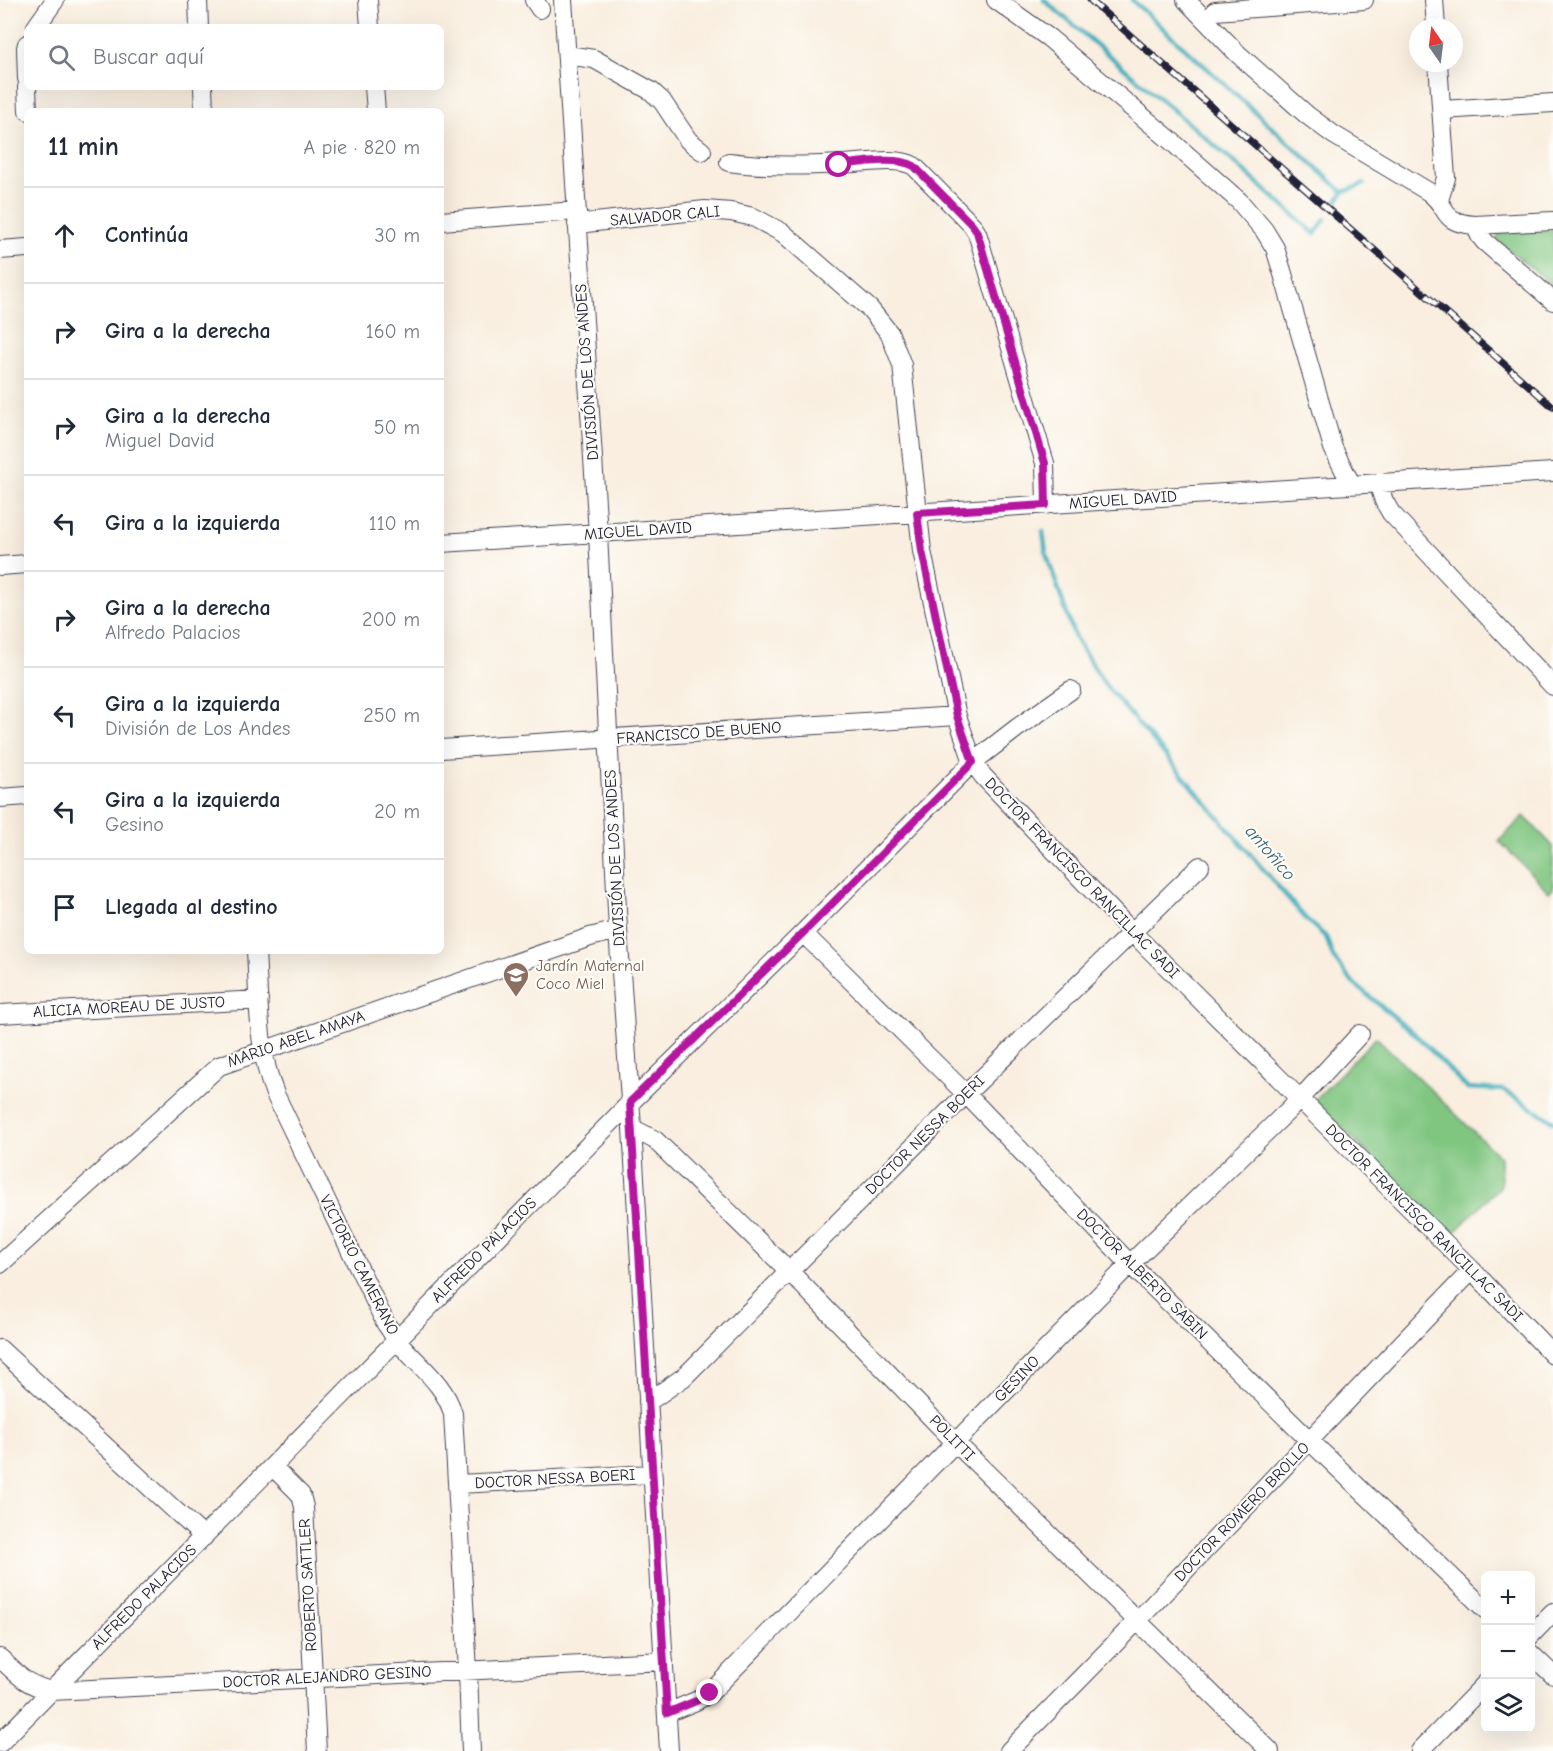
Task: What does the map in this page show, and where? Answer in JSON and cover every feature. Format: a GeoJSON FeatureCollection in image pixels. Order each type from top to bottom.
{"type":"FeatureCollection","features":[{"type":"Feature","properties":{"kind":"street"},"geometry":{"type":"LineString","coordinates":[[38,24],[55,0]]}},
{"type":"Feature","properties":{"kind":"street"},"geometry":{"type":"LineString","coordinates":[[198,0],[199,24]]}},
{"type":"Feature","properties":{"kind":"street"},"geometry":{"type":"LineString","coordinates":[[368,0],[370,24]]}},
{"type":"Feature","properties":{"kind":"street","name":"DIVISIÓN DE LOS ANDES"},"geometry":{"type":"LineString","coordinates":[[563,0],[598,534],[618,930],[669,1751]]}},
{"type":"Feature","properties":{"kind":"street"},"geometry":{"type":"LineString","coordinates":[[996,0],[1049,38],[1169,139],[1239,201],[1264,230],[1275,248],[1333,448],[1351,484]]}},
{"type":"Feature","properties":{"kind":"street"},"geometry":{"type":"LineString","coordinates":[[1186,0],[1213,11],[1364,0]]}},
{"type":"Feature","properties":{"kind":"street"},"geometry":{"type":"LineString","coordinates":[[1434,0],[1435,18]]}},
{"type":"Feature","properties":{"kind":"street"},"geometry":{"type":"LineString","coordinates":[[1213,11],[1238,54],[1307,115],[1334,135],[1429,192],[1439,200],[1445,212],[1455,222],[1475,225],[1553,221]]}},
{"type":"Feature","properties":{"kind":"street"},"geometry":{"type":"LineString","coordinates":[[567,55],[594,59],[655,94],[688,140],[702,151]]}},
{"type":"Feature","properties":{"kind":"street"},"geometry":{"type":"LineString","coordinates":[[1439,72],[1446,178],[1439,200]]}},
{"type":"Feature","properties":{"kind":"street"},"geometry":{"type":"LineString","coordinates":[[27,90],[28,108]]}},
{"type":"Feature","properties":{"kind":"street"},"geometry":{"type":"LineString","coordinates":[[203,90],[204,108]]}},
{"type":"Feature","properties":{"kind":"street"},"geometry":{"type":"LineString","coordinates":[[374,90],[376,108]]}},
{"type":"Feature","properties":{"kind":"street"},"geometry":{"type":"LineString","coordinates":[[1442,110],[1553,103]]}},
{"type":"Feature","properties":{"kind":"street"},"geometry":{"type":"LineString","coordinates":[[729,162],[839,165],[898,161],[908,163],[914,166],[972,225],[977,232],[1045,463],[1046,505]]}},
{"type":"Feature","properties":{"kind":"street","name":"SALVADOR CALI"},"geometry":{"type":"LineString","coordinates":[[444,221],[705,210],[753,217]]}},
{"type":"Feature","properties":{"kind":"street","name":"DOCTOR FRANCISCO RANCILLAC SADI"},"geometry":{"type":"LineString","coordinates":[[753,217],[783,233],[870,309],[890,334],[902,365],[922,551],[957,716],[973,762],[983,776],[1133,933],[1472,1270],[1553,1355]]}},
{"type":"Feature","properties":{"kind":"street"},"geometry":{"type":"LineString","coordinates":[[1475,225],[1485,242],[1553,301]]}},
{"type":"Feature","properties":{"kind":"street"},"geometry":{"type":"LineString","coordinates":[[0,250],[24,248]]}},
{"type":"Feature","properties":{"kind":"street","name":"MIGUEL DAVID"},"geometry":{"type":"LineString","coordinates":[[444,543],[1553,472]]}},
{"type":"Feature","properties":{"kind":"street"},"geometry":{"type":"LineString","coordinates":[[1378,483],[1391,513],[1553,686]]}},
{"type":"Feature","properties":{"kind":"street"},"geometry":{"type":"LineString","coordinates":[[0,566],[24,564]]}},
{"type":"Feature","properties":{"kind":"street","name":"ALFREDO PALACIOS"},"geometry":{"type":"LineString","coordinates":[[0,1743],[630,1102],[973,762],[1071,690]]}},
{"type":"Feature","properties":{"kind":"street","name":"FRANCISCO DE BUENO"},"geometry":{"type":"LineString","coordinates":[[444,749],[957,716]]}},
{"type":"Feature","properties":{"kind":"street"},"geometry":{"type":"LineString","coordinates":[[0,798],[24,796]]}},
{"type":"Feature","properties":{"kind":"street","name":"DOCTOR NESSA BOERI"},"geometry":{"type":"LineString","coordinates":[[648,1402],[684,1377],[966,1094],[1200,866]]}},
{"type":"Feature","properties":{"kind":"street","name":"MARIO ABEL AMAYA"},"geometry":{"type":"LineString","coordinates":[[0,1264],[219,1066],[590,937],[618,930]]}},
{"type":"Feature","properties":{"kind":"street","name":"DOCTOR ALBERTO SABIN"},"geometry":{"type":"LineString","coordinates":[[803,933],[966,1094],[1130,1264],[1481,1606]]}},
{"type":"Feature","properties":{"kind":"street","name":"VICTORIO CAMERANO"},"geometry":{"type":"LineString","coordinates":[[256,954],[262,1050],[275,1094],[386,1324],[396,1340],[444,1392],[453,1414],[471,1751]]}},
{"type":"Feature","properties":{"kind":"street","name":"ALICIA MOREAU DE JUSTO"},"geometry":{"type":"LineString","coordinates":[[0,1014],[259,1000]]}},
{"type":"Feature","properties":{"kind":"street","name":"GESINO"},"geometry":{"type":"LineString","coordinates":[[667,1713],[710,1693],[1130,1264],[1300,1099],[1360,1034]]}},
{"type":"Feature","properties":{"kind":"street","name":"POLITTI"},"geometry":{"type":"LineString","coordinates":[[632,1128],[655,1140],[790,1272],[955,1442],[1270,1751]]}},
{"type":"Feature","properties":{"kind":"street","name":"DOCTOR ROMERO BROLLO"},"geometry":{"type":"LineString","coordinates":[[1009,1751],[1138,1620],[1472,1270]]}},
{"type":"Feature","properties":{"kind":"street"},"geometry":{"type":"LineString","coordinates":[[0,1349],[204,1537]]}},
{"type":"Feature","properties":{"kind":"street","name":"ROBERTO SATTLER"},"geometry":{"type":"LineString","coordinates":[[273,1467],[301,1495],[304,1507],[317,1751]]}},
{"type":"Feature","properties":{"kind":"street","name":"DOCTOR NESSA BOERI"},"geometry":{"type":"LineString","coordinates":[[458,1484],[652,1474]]}},
{"type":"Feature","properties":{"kind":"street"},"geometry":{"type":"LineString","coordinates":[[1535,1631],[1553,1612]]}},
{"type":"Feature","properties":{"kind":"street","name":"DOCTOR ALEJANDRO GESINO"},"geometry":{"type":"LineString","coordinates":[[0,1658],[33,1686],[51,1691],[664,1661]]}},
{"type":"Feature","properties":{"kind":"street"},"geometry":{"type":"LineString","coordinates":[[1535,1658],[1553,1675]]}},
{"type":"Feature","properties":{"kind":"street"},"geometry":{"type":"LineString","coordinates":[[1420,1751],[1481,1687]]}},
{"type":"Feature","properties":{"kind":"green space"},"geometry":{"type":"Polygon","coordinates":[[[1553,230],[1553,286],[1496,239],[1500,233],[1553,230]]]}},
{"type":"Feature","properties":{"kind":"green space"},"geometry":{"type":"Polygon","coordinates":[[[1524,816],[1553,846],[1553,889],[1549,892],[1499,841],[1524,816]]]}},
{"type":"Feature","properties":{"kind":"green space"},"geometry":{"type":"Polygon","coordinates":[[[1376,1037],[1500,1157],[1501,1185],[1452,1235],[1314,1101],[1376,1037]]]}},
{"type":"Feature","properties":{"kind":"waterway"},"geometry":{"type":"LineString","coordinates":[[1044,0],[1315,234],[1325,219]]}},
{"type":"Feature","properties":{"kind":"waterway"},"geometry":{"type":"LineString","coordinates":[[1132,0],[1343,192],[1364,184]]}},
{"type":"Feature","properties":{"kind":"waterway"},"geometry":{"type":"LineString","coordinates":[[1337,201],[1343,192]]}},
{"type":"Feature","properties":{"kind":"waterway","name":"antoñico"},"geometry":{"type":"LineString","coordinates":[[1043,531],[1046,553],[1075,638],[1106,686],[1306,919],[1326,937],[1333,957],[1352,982],[1415,1034],[1467,1088],[1503,1090],[1553,1121]]}},
{"type":"Feature","properties":{"kind":"railway"},"geometry":{"type":"LineString","coordinates":[[1090,0],[1553,407]]}},
{"type":"Feature","properties":{"kind":"place","name":"Jardín Maternal Coco Miel"},"geometry":{"type":"Point","coordinates":[516,998]}},
{"type":"Feature","properties":{"kind":"route"},"geometry":{"type":"LineString","coordinates":[[710,1693],[667,1713],[630,1102],[973,762],[957,716],[922,551],[917,513],[1046,505],[1045,463],[977,232],[914,166],[908,163],[898,161],[839,165]]}}]}
